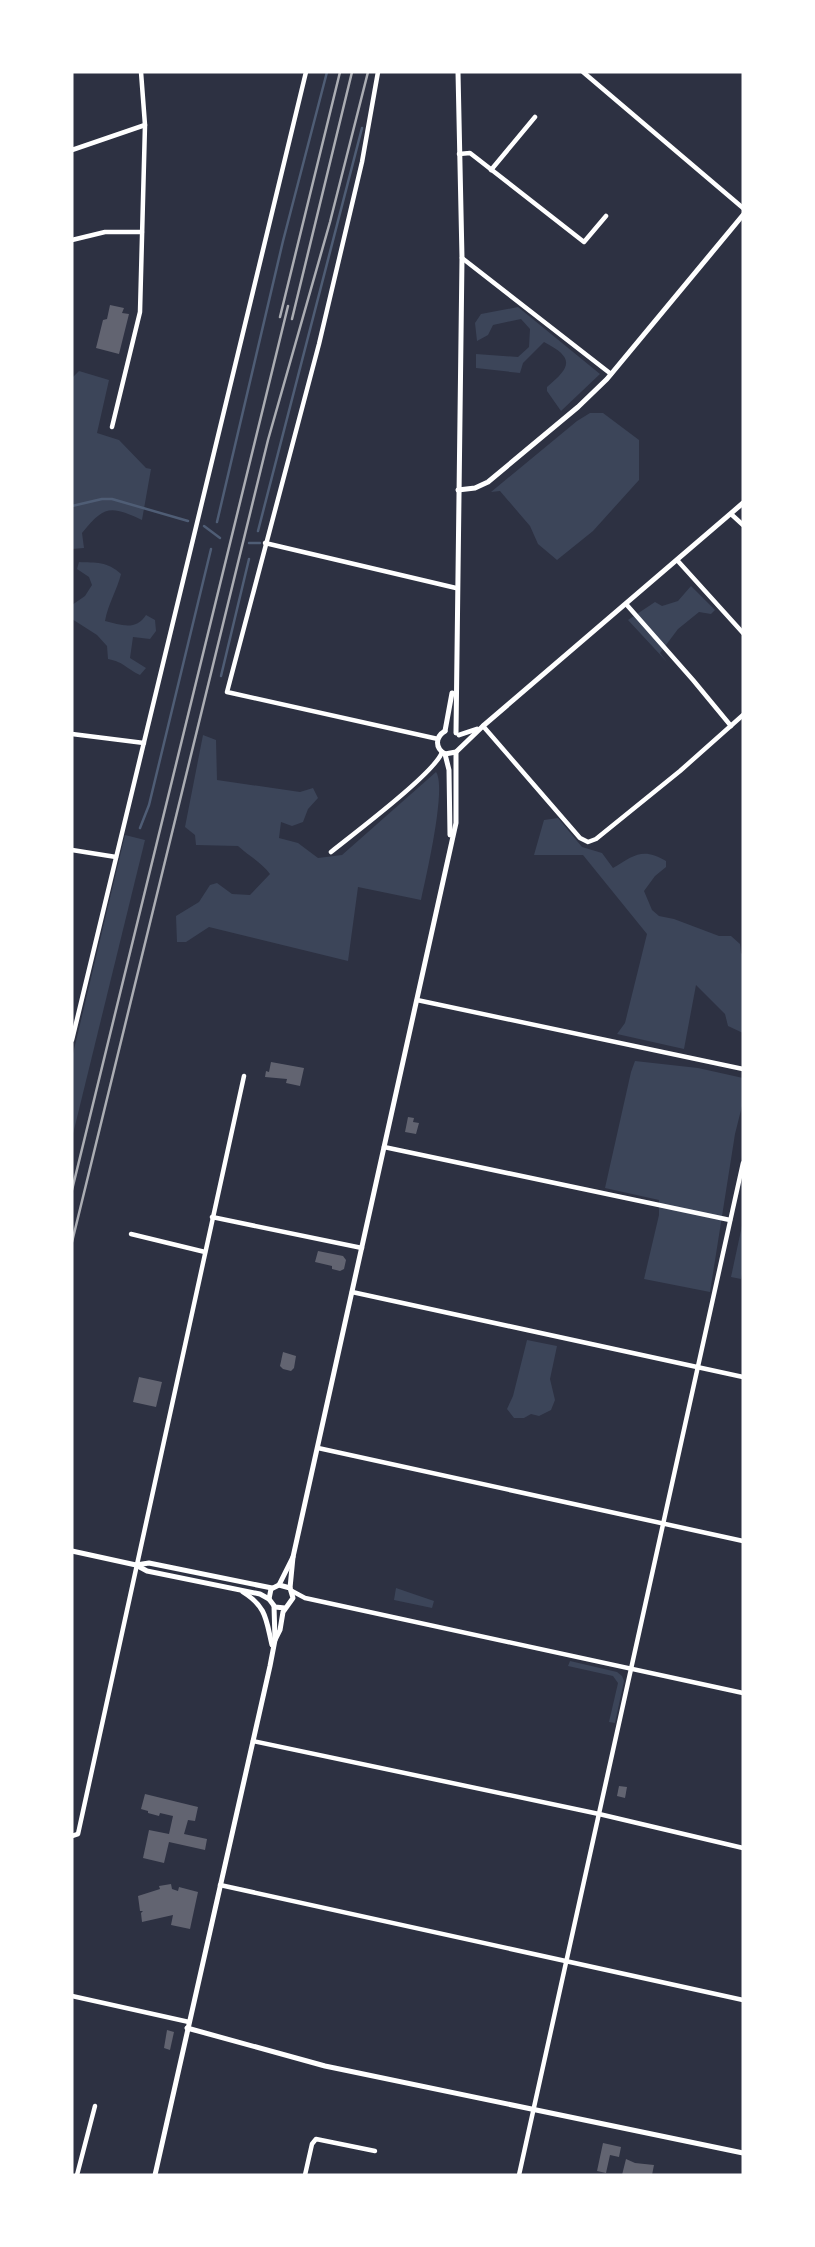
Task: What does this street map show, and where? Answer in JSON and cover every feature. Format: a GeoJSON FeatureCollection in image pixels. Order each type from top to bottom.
{"type":"FeatureCollection","features":[{"type":"Feature","properties":{"kind":"street"},"geometry":{"type":"LineString","coordinates":[[112,427],[140,312],[145,125],[141,72]]}},
{"type":"Feature","properties":{"kind":"street"},"geometry":{"type":"LineString","coordinates":[[72,1040],[306,72]]}},
{"type":"Feature","properties":{"kind":"street"},"geometry":{"type":"LineString","coordinates":[[378,72],[362,162],[331,292],[227,692],[438,739]]}},
{"type":"Feature","properties":{"kind":"street"},"geometry":{"type":"LineString","coordinates":[[458,72],[462,258],[455,680],[460,746]]}},
{"type":"Feature","properties":{"kind":"street"},"geometry":{"type":"LineString","coordinates":[[583,72],[743,208]]}},
{"type":"Feature","properties":{"kind":"street"},"geometry":{"type":"LineString","coordinates":[[492,170],[535,117]]}},
{"type":"Feature","properties":{"kind":"street"},"geometry":{"type":"LineString","coordinates":[[72,150],[145,125]]}},
{"type":"Feature","properties":{"kind":"street"},"geometry":{"type":"LineString","coordinates":[[459,154],[470,153],[584,242],[606,216]]}},
{"type":"Feature","properties":{"kind":"street"},"geometry":{"type":"LineString","coordinates":[[458,490],[475,488],[488,482],[578,407],[611,374],[743,215]]}},
{"type":"Feature","properties":{"kind":"street"},"geometry":{"type":"LineString","coordinates":[[72,240],[105,232],[142,232]]}},
{"type":"Feature","properties":{"kind":"street"},"geometry":{"type":"LineString","coordinates":[[462,258],[611,374]]}},
{"type":"Feature","properties":{"kind":"street"},"geometry":{"type":"LineString","coordinates":[[293,1601],[293,1557],[456,823],[456,752],[743,503]]}},
{"type":"Feature","properties":{"kind":"street"},"geometry":{"type":"LineString","coordinates":[[731,514],[743,525]]}},
{"type":"Feature","properties":{"kind":"street"},"geometry":{"type":"LineString","coordinates":[[265,543],[456,588]]}},
{"type":"Feature","properties":{"kind":"street"},"geometry":{"type":"LineString","coordinates":[[677,560],[743,633]]}},
{"type":"Feature","properties":{"kind":"street"},"geometry":{"type":"LineString","coordinates":[[626,604],[731,726]]}},
{"type":"Feature","properties":{"kind":"street"},"geometry":{"type":"LineString","coordinates":[[449,846],[449,770],[444,753],[438,746],[438,739],[445,731],[455,680]]}},
{"type":"Feature","properties":{"kind":"street"},"geometry":{"type":"LineString","coordinates":[[483,726],[580,838],[588,842],[596,839],[680,771],[743,715]]}},
{"type":"Feature","properties":{"kind":"street"},"geometry":{"type":"LineString","coordinates":[[445,731],[457,734],[474,731],[483,726]]}},
{"type":"Feature","properties":{"kind":"street"},"geometry":{"type":"LineString","coordinates":[[72,734],[144,743]]}},
{"type":"Feature","properties":{"kind":"street"},"geometry":{"type":"LineString","coordinates":[[331,852],[411,786],[444,753],[456,752]]}},
{"type":"Feature","properties":{"kind":"street"},"geometry":{"type":"LineString","coordinates":[[72,850],[116,857]]}},
{"type":"Feature","properties":{"kind":"street"},"geometry":{"type":"LineString","coordinates":[[416,1000],[743,1069]]}},
{"type":"Feature","properties":{"kind":"street"},"geometry":{"type":"LineString","coordinates":[[72,1836],[78,1834],[244,1076]]}},
{"type":"Feature","properties":{"kind":"street"},"geometry":{"type":"LineString","coordinates":[[384,1147],[730,1220]]}},
{"type":"Feature","properties":{"kind":"street"},"geometry":{"type":"LineString","coordinates":[[519,2175],[743,1163]]}},
{"type":"Feature","properties":{"kind":"street"},"geometry":{"type":"LineString","coordinates":[[212,1217],[362,1248]]}},
{"type":"Feature","properties":{"kind":"street"},"geometry":{"type":"LineString","coordinates":[[131,1234],[205,1252]]}},
{"type":"Feature","properties":{"kind":"street"},"geometry":{"type":"LineString","coordinates":[[352,1292],[743,1377]]}},
{"type":"Feature","properties":{"kind":"street"},"geometry":{"type":"LineString","coordinates":[[318,1448],[743,1541]]}},
{"type":"Feature","properties":{"kind":"street"},"geometry":{"type":"LineString","coordinates":[[72,1551],[136,1565],[153,1564],[291,1589],[305,1598],[743,1693]]}},
{"type":"Feature","properties":{"kind":"street"},"geometry":{"type":"LineString","coordinates":[[269,1599],[293,1557]]}},
{"type":"Feature","properties":{"kind":"street"},"geometry":{"type":"LineString","coordinates":[[136,1565],[147,1571],[262,1594],[274,1606],[275,1640]]}},
{"type":"Feature","properties":{"kind":"street"},"geometry":{"type":"LineString","coordinates":[[240,1590],[264,1612],[273,1648]]}},
{"type":"Feature","properties":{"kind":"street"},"geometry":{"type":"LineString","coordinates":[[155,2175],[275,1640],[285,1608],[293,1601],[305,1598]]}},
{"type":"Feature","properties":{"kind":"street"},"geometry":{"type":"LineString","coordinates":[[274,1606],[285,1608]]}},
{"type":"Feature","properties":{"kind":"street"},"geometry":{"type":"LineString","coordinates":[[253,1741],[599,1814],[743,1848]]}},
{"type":"Feature","properties":{"kind":"street"},"geometry":{"type":"LineString","coordinates":[[219,1885],[743,2000]]}},
{"type":"Feature","properties":{"kind":"street"},"geometry":{"type":"LineString","coordinates":[[72,1996],[188,2025],[325,2066],[743,2152]]}},
{"type":"Feature","properties":{"kind":"street"},"geometry":{"type":"LineString","coordinates":[[77,2175],[95,2106]]}},
{"type":"Feature","properties":{"kind":"street"},"geometry":{"type":"LineString","coordinates":[[305,2175],[312,2144],[316,2139],[375,2151]]}},
{"type":"Feature","properties":{"kind":"shaded area"},"geometry":{"type":"Polygon","coordinates":[[[518,307],[600,374],[561,411],[547,387],[565,368],[565,358],[544,342],[523,363],[520,373],[476,368],[476,354],[518,357],[529,347],[530,329],[521,319],[493,325],[488,335],[477,341],[475,323],[481,314],[518,307]]]}},
{"type":"Feature","properties":{"kind":"shaded area"},"geometry":{"type":"Polygon","coordinates":[[[79,371],[109,380],[97,433],[119,440],[146,468],[151,469],[142,520],[115,510],[102,513],[82,533],[84,548],[72,549],[72,378],[79,371]]]}},
{"type":"Feature","properties":{"kind":"shaded area"},"geometry":{"type":"Polygon","coordinates":[[[590,413],[603,413],[639,440],[639,480],[593,531],[557,560],[538,544],[530,526],[500,491],[491,492],[590,413]]]}},
{"type":"Feature","properties":{"kind":"shaded area"},"geometry":{"type":"Polygon","coordinates":[[[79,562],[106,565],[121,574],[105,621],[133,625],[146,615],[155,620],[156,631],[150,639],[133,637],[130,658],[146,668],[140,675],[108,659],[107,646],[97,635],[72,619],[72,605],[85,596],[92,585],[89,577],[77,569],[79,562]]]}},
{"type":"Feature","properties":{"kind":"shaded area"},"geometry":{"type":"Polygon","coordinates":[[[691,586],[715,610],[711,614],[699,612],[678,629],[660,653],[667,662],[628,620],[655,602],[662,606],[678,601],[691,586]]]}},
{"type":"Feature","properties":{"kind":"shaded area"},"geometry":{"type":"Polygon","coordinates":[[[203,735],[216,740],[217,780],[300,792],[313,788],[318,798],[308,809],[303,822],[292,826],[281,822],[279,838],[298,843],[318,858],[342,855],[436,772],[439,781],[437,813],[421,900],[358,887],[348,961],[209,927],[186,942],[177,942],[176,916],[199,902],[210,885],[217,883],[232,894],[250,895],[270,874],[238,846],[196,845],[195,835],[185,827],[203,735]]]}},
{"type":"Feature","properties":{"kind":"shaded area"},"geometry":{"type":"Polygon","coordinates":[[[558,818],[582,847],[602,853],[613,868],[639,854],[651,854],[666,861],[666,867],[644,891],[652,910],[659,916],[719,936],[731,936],[740,944],[743,955],[743,1033],[728,1026],[725,1014],[696,985],[684,1049],[617,1034],[625,1023],[647,934],[583,855],[534,855],[544,820],[558,818]]]}},
{"type":"Feature","properties":{"kind":"shaded area"},"geometry":{"type":"Polygon","coordinates":[[[125,835],[145,840],[72,1138],[72,1058],[125,835]]]}},
{"type":"Feature","properties":{"kind":"shaded area"},"geometry":{"type":"Polygon","coordinates":[[[635,1061],[698,1068],[743,1078],[743,1102],[735,1134],[710,1292],[644,1279],[659,1215],[659,1200],[605,1188],[635,1061]]]}},
{"type":"Feature","properties":{"kind":"shaded area"},"geometry":{"type":"Polygon","coordinates":[[[743,1221],[743,1269],[741,1279],[731,1277],[743,1221]]]}},
{"type":"Feature","properties":{"kind":"shaded area"},"geometry":{"type":"Polygon","coordinates":[[[527,1340],[557,1346],[550,1379],[555,1400],[551,1410],[539,1416],[531,1414],[524,1418],[514,1418],[507,1409],[513,1396],[527,1340]]]}},
{"type":"Feature","properties":{"kind":"shaded area"},"geometry":{"type":"Polygon","coordinates":[[[396,1588],[434,1601],[432,1608],[394,1600],[396,1588]]]}},
{"type":"Feature","properties":{"kind":"shaded area"},"geometry":{"type":"Polygon","coordinates":[[[570,1661],[617,1672],[622,1676],[624,1681],[615,1723],[609,1722],[618,1683],[613,1676],[568,1666],[570,1661]]]}},
{"type":"Feature","properties":{"kind":"building"},"geometry":{"type":"Polygon","coordinates":[[[110,305],[124,308],[122,313],[129,314],[119,354],[96,348],[110,305]]]}},
{"type":"Feature","properties":{"kind":"building"},"geometry":{"type":"Polygon","coordinates":[[[271,1062],[304,1068],[300,1086],[286,1083],[287,1079],[265,1077],[271,1062]]]}},
{"type":"Feature","properties":{"kind":"building"},"geometry":{"type":"Polygon","coordinates":[[[408,1117],[419,1123],[416,1134],[405,1132],[408,1117]]]}},
{"type":"Feature","properties":{"kind":"building"},"geometry":{"type":"Polygon","coordinates":[[[318,1251],[343,1256],[346,1260],[344,1269],[340,1271],[315,1262],[318,1251]]]}},
{"type":"Feature","properties":{"kind":"building"},"geometry":{"type":"Polygon","coordinates":[[[283,1352],[296,1356],[291,1371],[280,1366],[283,1352]]]}},
{"type":"Feature","properties":{"kind":"building"},"geometry":{"type":"Polygon","coordinates":[[[139,1377],[162,1382],[156,1407],[133,1402],[139,1377]]]}},
{"type":"Feature","properties":{"kind":"building"},"geometry":{"type":"Polygon","coordinates":[[[619,1786],[627,1787],[625,1798],[617,1796],[619,1786]]]}},
{"type":"Feature","properties":{"kind":"building"},"geometry":{"type":"Polygon","coordinates":[[[145,1794],[198,1807],[195,1821],[188,1820],[184,1834],[207,1839],[205,1850],[169,1842],[164,1863],[143,1858],[149,1830],[169,1834],[173,1816],[160,1813],[159,1816],[141,1809],[145,1794]]]}},
{"type":"Feature","properties":{"kind":"building"},"geometry":{"type":"Polygon","coordinates":[[[171,1884],[172,1889],[178,1891],[179,1887],[198,1892],[190,1929],[171,1925],[173,1915],[142,1922],[143,1911],[140,1911],[138,1896],[160,1889],[159,1886],[171,1884]]]}},
{"type":"Feature","properties":{"kind":"building"},"geometry":{"type":"Polygon","coordinates":[[[167,2030],[174,2032],[170,2050],[164,2048],[167,2030]]]}},
{"type":"Feature","properties":{"kind":"building"},"geometry":{"type":"Polygon","coordinates":[[[603,2143],[621,2147],[619,2157],[610,2155],[606,2173],[597,2171],[603,2143]]]}},
{"type":"Feature","properties":{"kind":"building"},"geometry":{"type":"Polygon","coordinates":[[[626,2159],[654,2165],[652,2175],[622,2175],[626,2159]]]}},
{"type":"Feature","properties":{"kind":"waterway"},"geometry":{"type":"LineString","coordinates":[[217,522],[283,241],[327,72]]}},
{"type":"Feature","properties":{"kind":"waterway"},"geometry":{"type":"LineString","coordinates":[[258,531],[362,128]]}},
{"type":"Feature","properties":{"kind":"waterway"},"geometry":{"type":"LineString","coordinates":[[72,506],[112,499],[188,521]]}},
{"type":"Feature","properties":{"kind":"waterway"},"geometry":{"type":"LineString","coordinates":[[204,526],[220,538]]}},
{"type":"Feature","properties":{"kind":"waterway"},"geometry":{"type":"LineString","coordinates":[[249,543],[260,543]]}},
{"type":"Feature","properties":{"kind":"waterway"},"geometry":{"type":"LineString","coordinates":[[140,828],[149,805],[211,549]]}},
{"type":"Feature","properties":{"kind":"waterway"},"geometry":{"type":"LineString","coordinates":[[221,676],[249,559]]}},
{"type":"Feature","properties":{"kind":"railway"},"geometry":{"type":"LineString","coordinates":[[280,317],[340,72]]}},
{"type":"Feature","properties":{"kind":"railway"},"geometry":{"type":"LineString","coordinates":[[292,319],[352,72]]}},
{"type":"Feature","properties":{"kind":"railway"},"geometry":{"type":"LineString","coordinates":[[72,1242],[268,440],[330,222],[368,72]]}},
{"type":"Feature","properties":{"kind":"railway"},"geometry":{"type":"LineString","coordinates":[[72,1190],[288,306]]}}]}
